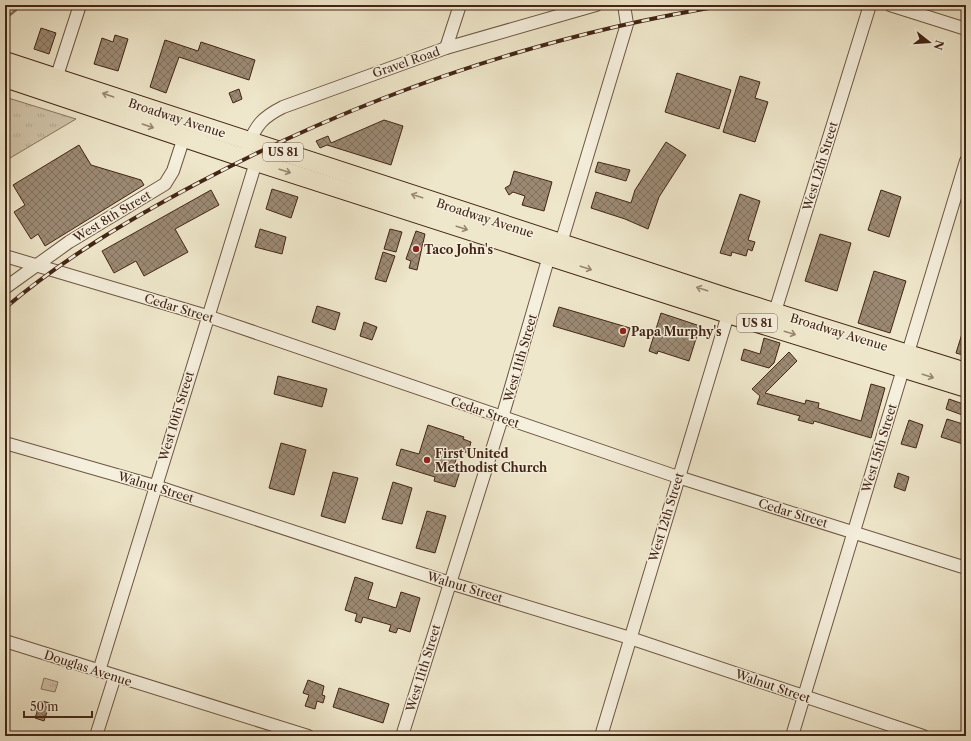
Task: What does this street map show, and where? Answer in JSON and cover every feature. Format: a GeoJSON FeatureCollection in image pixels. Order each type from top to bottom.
{"type":"FeatureCollection","features":[{"type":"Feature","properties":{"kind":"highway","name":"Broadway Avenue"},"geometry":{"type":"LineString","coordinates":[[5,61],[54,86],[186,130],[549,256],[730,307],[906,361],[966,372]]}},
{"type":"Feature","properties":{"kind":"highway","name":"Broadway Avenue"},"geometry":{"type":"LineString","coordinates":[[5,78],[54,86]]}},
{"type":"Feature","properties":{"kind":"highway","name":"Broadway Avenue"},"geometry":{"type":"LineString","coordinates":[[249,153],[561,242],[730,307]]}},
{"type":"Feature","properties":{"kind":"highway","name":"Broadway Avenue"},"geometry":{"type":"LineString","coordinates":[[906,361],[966,388]]}},
{"type":"Feature","properties":{"kind":"street"},"geometry":{"type":"LineString","coordinates":[[54,86],[80,5]]}},
{"type":"Feature","properties":{"kind":"street"},"geometry":{"type":"LineString","coordinates":[[446,48],[460,5]]}},
{"type":"Feature","properties":{"kind":"street","name":"Gravel Road"},"geometry":{"type":"LineString","coordinates":[[249,153],[261,120],[283,107],[446,48],[596,5]]}},
{"type":"Feature","properties":{"kind":"street","name":"West 11th Street"},"geometry":{"type":"LineString","coordinates":[[402,736],[502,418],[549,256],[561,242],[627,24],[624,5]]}},
{"type":"Feature","properties":{"kind":"street","name":"West 12th Street"},"geometry":{"type":"LineString","coordinates":[[773,320],[870,5]]}},
{"type":"Feature","properties":{"kind":"street"},"geometry":{"type":"LineString","coordinates":[[890,5],[966,29]]}},
{"type":"Feature","properties":{"kind":"street","name":"West 8th Street"},"geometry":{"type":"LineString","coordinates":[[5,288],[70,242],[164,184],[173,171],[186,130]]}},
{"type":"Feature","properties":{"kind":"street","name":"West 10th Street"},"geometry":{"type":"LineString","coordinates":[[99,671],[207,316],[249,153]]}},
{"type":"Feature","properties":{"kind":"street","name":"West 15th Street"},"geometry":{"type":"LineString","coordinates":[[792,736],[966,161]]}},
{"type":"Feature","properties":{"kind":"street","name":"Cedar Street"},"geometry":{"type":"LineString","coordinates":[[5,256],[207,316],[678,477],[854,531],[966,568]]}},
{"type":"Feature","properties":{"kind":"street","name":"West 12th Street"},"geometry":{"type":"LineString","coordinates":[[601,736],[730,307]]}},
{"type":"Feature","properties":{"kind":"street","name":"Walnut Street"},"geometry":{"type":"LineString","coordinates":[[5,443],[155,486],[450,582],[630,638],[923,736]]}},
{"type":"Feature","properties":{"kind":"street","name":"Douglas Avenue"},"geometry":{"type":"LineString","coordinates":[[5,642],[308,736]]}},
{"type":"Feature","properties":{"kind":"street"},"geometry":{"type":"LineString","coordinates":[[96,736],[115,676]]}},
{"type":"Feature","properties":{"kind":"green space"},"geometry":{"type":"Polygon","coordinates":[[[5,97],[76,119],[5,161],[5,97]]]}},
{"type":"Feature","properties":{"kind":"green space"},"geometry":{"type":"Polygon","coordinates":[[[44,678],[58,682],[55,692],[41,689],[44,678]]]}},
{"type":"Feature","properties":{"kind":"building"},"geometry":{"type":"Polygon","coordinates":[[[41,28],[56,33],[49,54],[34,49],[41,28]]]}},
{"type":"Feature","properties":{"kind":"building"},"geometry":{"type":"Polygon","coordinates":[[[115,35],[128,39],[118,71],[94,64],[102,38],[113,42],[115,35]]]}},
{"type":"Feature","properties":{"kind":"building"},"geometry":{"type":"Polygon","coordinates":[[[165,40],[198,51],[201,42],[255,60],[249,80],[179,57],[166,93],[150,87],[165,40]]]}},
{"type":"Feature","properties":{"kind":"building"},"geometry":{"type":"Polygon","coordinates":[[[677,73],[731,90],[719,129],[665,112],[677,73]]]}},
{"type":"Feature","properties":{"kind":"building"},"geometry":{"type":"Polygon","coordinates":[[[740,76],[760,82],[755,98],[768,102],[755,142],[723,132],[740,76]]]}},
{"type":"Feature","properties":{"kind":"building"},"geometry":{"type":"Polygon","coordinates":[[[239,89],[242,99],[233,103],[229,93],[239,89]]]}},
{"type":"Feature","properties":{"kind":"building"},"geometry":{"type":"Polygon","coordinates":[[[384,120],[403,126],[391,165],[327,145],[320,148],[316,141],[328,136],[331,143],[384,120]]]}},
{"type":"Feature","properties":{"kind":"building"},"geometry":{"type":"Polygon","coordinates":[[[666,142],[686,155],[659,197],[648,229],[625,219],[591,208],[596,192],[631,203],[635,190],[666,142]]]}},
{"type":"Feature","properties":{"kind":"building"},"geometry":{"type":"Polygon","coordinates":[[[79,145],[91,165],[141,180],[144,185],[45,246],[38,234],[31,239],[14,212],[25,205],[13,185],[79,145]]]}},
{"type":"Feature","properties":{"kind":"building"},"geometry":{"type":"Polygon","coordinates":[[[598,162],[630,170],[626,181],[595,172],[598,162]]]}},
{"type":"Feature","properties":{"kind":"building"},"geometry":{"type":"Polygon","coordinates":[[[514,171],[552,182],[544,211],[522,205],[525,196],[513,192],[509,195],[505,188],[510,185],[514,171]]]}},
{"type":"Feature","properties":{"kind":"building"},"geometry":{"type":"Polygon","coordinates":[[[272,189],[298,197],[291,218],[266,209],[272,189]]]}},
{"type":"Feature","properties":{"kind":"building"},"geometry":{"type":"Polygon","coordinates":[[[211,190],[219,205],[175,229],[188,252],[144,276],[136,261],[114,273],[102,251],[211,190]]]}},
{"type":"Feature","properties":{"kind":"building"},"geometry":{"type":"Polygon","coordinates":[[[881,190],[901,197],[889,237],[868,230],[881,190]]]}},
{"type":"Feature","properties":{"kind":"building"},"geometry":{"type":"Polygon","coordinates":[[[740,194],[760,201],[748,240],[755,242],[752,251],[748,249],[746,256],[732,252],[731,256],[720,253],[740,194]]]}},
{"type":"Feature","properties":{"kind":"building"},"geometry":{"type":"Polygon","coordinates":[[[260,229],[286,237],[282,254],[255,247],[260,229]]]}},
{"type":"Feature","properties":{"kind":"building"},"geometry":{"type":"Polygon","coordinates":[[[390,229],[402,232],[396,252],[384,249],[390,229]]]}},
{"type":"Feature","properties":{"kind":"building","name":"Taco John's"},"geometry":{"type":"Polygon","coordinates":[[[416,231],[425,234],[417,270],[409,268],[411,261],[406,259],[416,231]]]}},
{"type":"Feature","properties":{"kind":"building"},"geometry":{"type":"Polygon","coordinates":[[[820,234],[851,243],[837,291],[805,281],[820,234]]]}},
{"type":"Feature","properties":{"kind":"building"},"geometry":{"type":"Polygon","coordinates":[[[383,252],[395,256],[386,282],[375,279],[383,252]]]}},
{"type":"Feature","properties":{"kind":"building"},"geometry":{"type":"Polygon","coordinates":[[[874,271],[906,281],[890,333],[858,323],[874,271]]]}},
{"type":"Feature","properties":{"kind":"building"},"geometry":{"type":"Polygon","coordinates":[[[317,306],[340,313],[335,330],[312,322],[317,306]]]}},
{"type":"Feature","properties":{"kind":"building"},"geometry":{"type":"Polygon","coordinates":[[[559,307],[630,328],[624,347],[553,326],[559,307]]]}},
{"type":"Feature","properties":{"kind":"building"},"geometry":{"type":"Polygon","coordinates":[[[661,313],[700,326],[689,361],[658,351],[657,354],[649,351],[661,313]]]}},
{"type":"Feature","properties":{"kind":"building"},"geometry":{"type":"Polygon","coordinates":[[[966,321],[966,356],[956,353],[966,321]]]}},
{"type":"Feature","properties":{"kind":"building"},"geometry":{"type":"Polygon","coordinates":[[[364,322],[377,327],[372,340],[360,336],[364,322]]]}},
{"type":"Feature","properties":{"kind":"building"},"geometry":{"type":"Polygon","coordinates":[[[764,338],[780,343],[774,363],[769,368],[741,360],[744,349],[760,354],[764,338]]]}},
{"type":"Feature","properties":{"kind":"building"},"geometry":{"type":"Polygon","coordinates":[[[789,352],[797,361],[765,393],[805,404],[806,400],[819,403],[818,408],[861,421],[871,384],[885,388],[871,438],[814,421],[813,424],[798,420],[800,416],[757,404],[760,396],[752,389],[789,352]]]}},
{"type":"Feature","properties":{"kind":"building"},"geometry":{"type":"Polygon","coordinates":[[[278,376],[327,389],[322,407],[274,394],[278,376]]]}},
{"type":"Feature","properties":{"kind":"building"},"geometry":{"type":"Polygon","coordinates":[[[949,399],[966,405],[965,416],[946,409],[949,399]]]}},
{"type":"Feature","properties":{"kind":"building"},"geometry":{"type":"Polygon","coordinates":[[[947,419],[966,425],[966,445],[941,437],[947,419]]]}},
{"type":"Feature","properties":{"kind":"building"},"geometry":{"type":"Polygon","coordinates":[[[909,420],[923,425],[916,448],[901,444],[909,420]]]}},
{"type":"Feature","properties":{"kind":"building","name":"First United Methodist Church"},"geometry":{"type":"Polygon","coordinates":[[[428,425],[464,437],[463,439],[471,442],[468,453],[459,450],[453,469],[460,471],[455,487],[434,481],[435,477],[396,465],[401,449],[419,454],[428,425]]]}},
{"type":"Feature","properties":{"kind":"building"},"geometry":{"type":"Polygon","coordinates":[[[281,443],[306,450],[294,495],[269,488],[281,443]]]}},
{"type":"Feature","properties":{"kind":"building"},"geometry":{"type":"Polygon","coordinates":[[[333,472],[358,478],[345,523],[321,516],[333,472]]]}},
{"type":"Feature","properties":{"kind":"building"},"geometry":{"type":"Polygon","coordinates":[[[898,473],[909,477],[905,491],[894,487],[898,473]]]}},
{"type":"Feature","properties":{"kind":"building"},"geometry":{"type":"Polygon","coordinates":[[[393,482],[412,488],[402,524],[382,519],[393,482]]]}},
{"type":"Feature","properties":{"kind":"building"},"geometry":{"type":"Polygon","coordinates":[[[427,511],[446,516],[435,553],[416,548],[427,511]]]}},
{"type":"Feature","properties":{"kind":"building"},"geometry":{"type":"Polygon","coordinates":[[[355,577],[373,583],[368,599],[396,608],[401,592],[420,598],[410,632],[398,628],[396,633],[389,631],[391,625],[363,617],[361,623],[355,621],[357,614],[345,610],[355,577]]]}},
{"type":"Feature","properties":{"kind":"building"},"geometry":{"type":"Polygon","coordinates":[[[308,680],[324,686],[322,695],[325,696],[323,703],[317,701],[315,709],[305,706],[309,695],[303,693],[308,680]]]}},
{"type":"Feature","properties":{"kind":"building"},"geometry":{"type":"Polygon","coordinates":[[[339,688],[389,704],[383,723],[333,707],[339,688]]]}},
{"type":"Feature","properties":{"kind":"building"},"geometry":{"type":"Polygon","coordinates":[[[42,701],[50,703],[44,721],[35,718],[37,712],[36,704],[42,701]]]}},
{"type":"Feature","properties":{"kind":"waterway"},"geometry":{"type":"LineString","coordinates":[[5,19],[22,5]]}},
{"type":"Feature","properties":{"kind":"railway"},"geometry":{"type":"LineString","coordinates":[[5,308],[50,272],[98,240],[147,211],[261,151],[325,122],[455,72],[522,51],[590,33],[727,5]]}},
{"type":"Feature","properties":{"kind":"place","name":"Taco John's"},"geometry":{"type":"Point","coordinates":[416,249]}},
{"type":"Feature","properties":{"kind":"place","name":"Papa Murphy's"},"geometry":{"type":"Point","coordinates":[623,331]}},
{"type":"Feature","properties":{"kind":"place","name":"First United Methodist Church"},"geometry":{"type":"Point","coordinates":[427,460]}}]}
